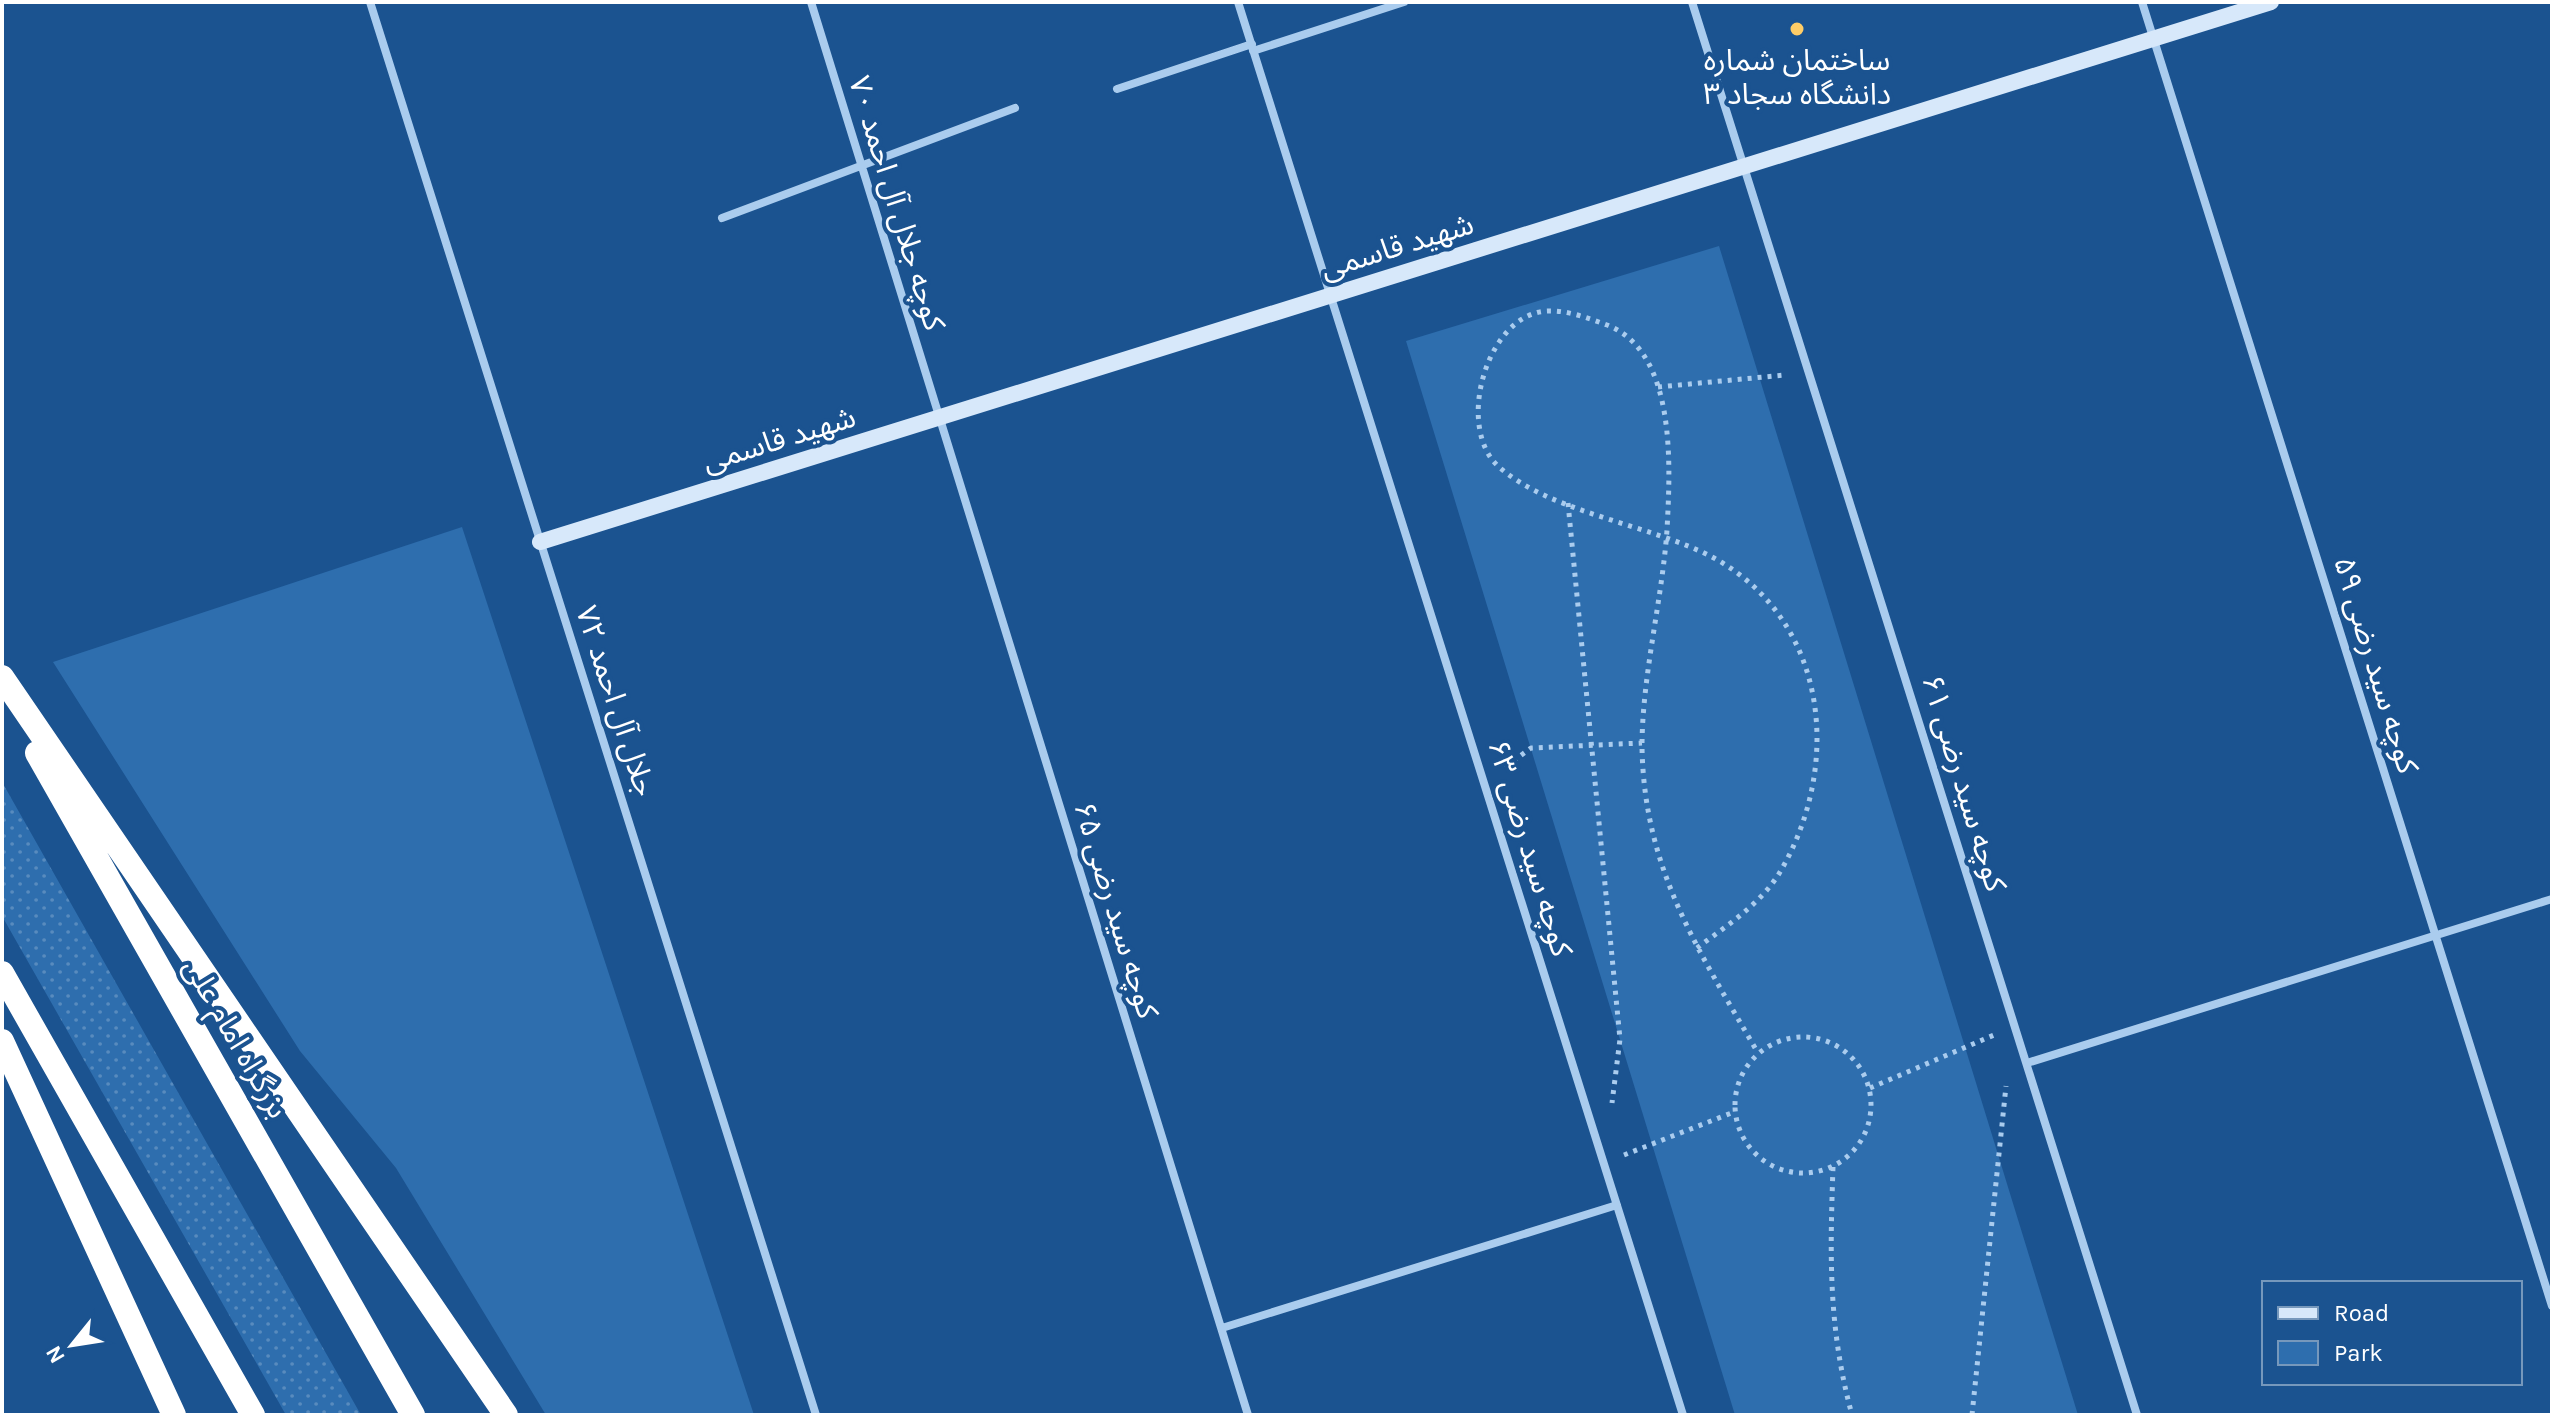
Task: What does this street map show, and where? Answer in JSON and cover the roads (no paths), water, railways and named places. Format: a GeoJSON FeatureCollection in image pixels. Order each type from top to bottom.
{"type":"FeatureCollection","features":[{"type":"Feature","properties":{"kind":"highway"},"geometry":{"type":"LineString","coordinates":[[2,677],[506,1415]]}},
{"type":"Feature","properties":{"kind":"highway","name":"بزرگراه امام علی"},"geometry":{"type":"LineString","coordinates":[[2,693],[413,1415]]}},
{"type":"Feature","properties":{"kind":"highway"},"geometry":{"type":"LineString","coordinates":[[2,973],[253,1415]]}},
{"type":"Feature","properties":{"kind":"highway"},"geometry":{"type":"LineString","coordinates":[[2,1041],[174,1415]]}},
{"type":"Feature","properties":{"kind":"street","name":"جلال آل احمد ۷۲"},"geometry":{"type":"LineString","coordinates":[[370,2],[816,1415]]}},
{"type":"Feature","properties":{"kind":"street","name":"کوچه جلال آل احمد ۷۰"},"geometry":{"type":"LineString","coordinates":[[811,2],[938,419]]}},
{"type":"Feature","properties":{"kind":"street","name":"کوچه سید رضی ۶۳"},"geometry":{"type":"LineString","coordinates":[[1238,2],[1683,1415]]}},
{"type":"Feature","properties":{"kind":"street"},"geometry":{"type":"LineString","coordinates":[[1117,89],[1404,2]]}},
{"type":"Feature","properties":{"kind":"street","name":"کوچه سید رضی ۶۱"},"geometry":{"type":"LineString","coordinates":[[1692,2],[2137,1415]]}},
{"type":"Feature","properties":{"kind":"street","name":"کوچه سید رضی ۵۹"},"geometry":{"type":"LineString","coordinates":[[2142,2],[2552,1306]]}},
{"type":"Feature","properties":{"kind":"street","name":"شهید قاسمی"},"geometry":{"type":"LineString","coordinates":[[540,542],[2271,2]]}},
{"type":"Feature","properties":{"kind":"street"},"geometry":{"type":"LineString","coordinates":[[722,218],[1015,108]]}},
{"type":"Feature","properties":{"kind":"street","name":"کوچه سید رضی ۶۵"},"geometry":{"type":"LineString","coordinates":[[938,419],[1248,1415]]}},
{"type":"Feature","properties":{"kind":"street"},"geometry":{"type":"LineString","coordinates":[[2027,1063],[2552,899]]}},
{"type":"Feature","properties":{"kind":"street"},"geometry":{"type":"LineString","coordinates":[[1222,1328],[1617,1205]]}},
{"type":"Feature","properties":{"kind":"place","name":"ساختمان شماره ۳ دانشگاه سجاد"},"geometry":{"type":"Point","coordinates":[1797,29]}}]}
